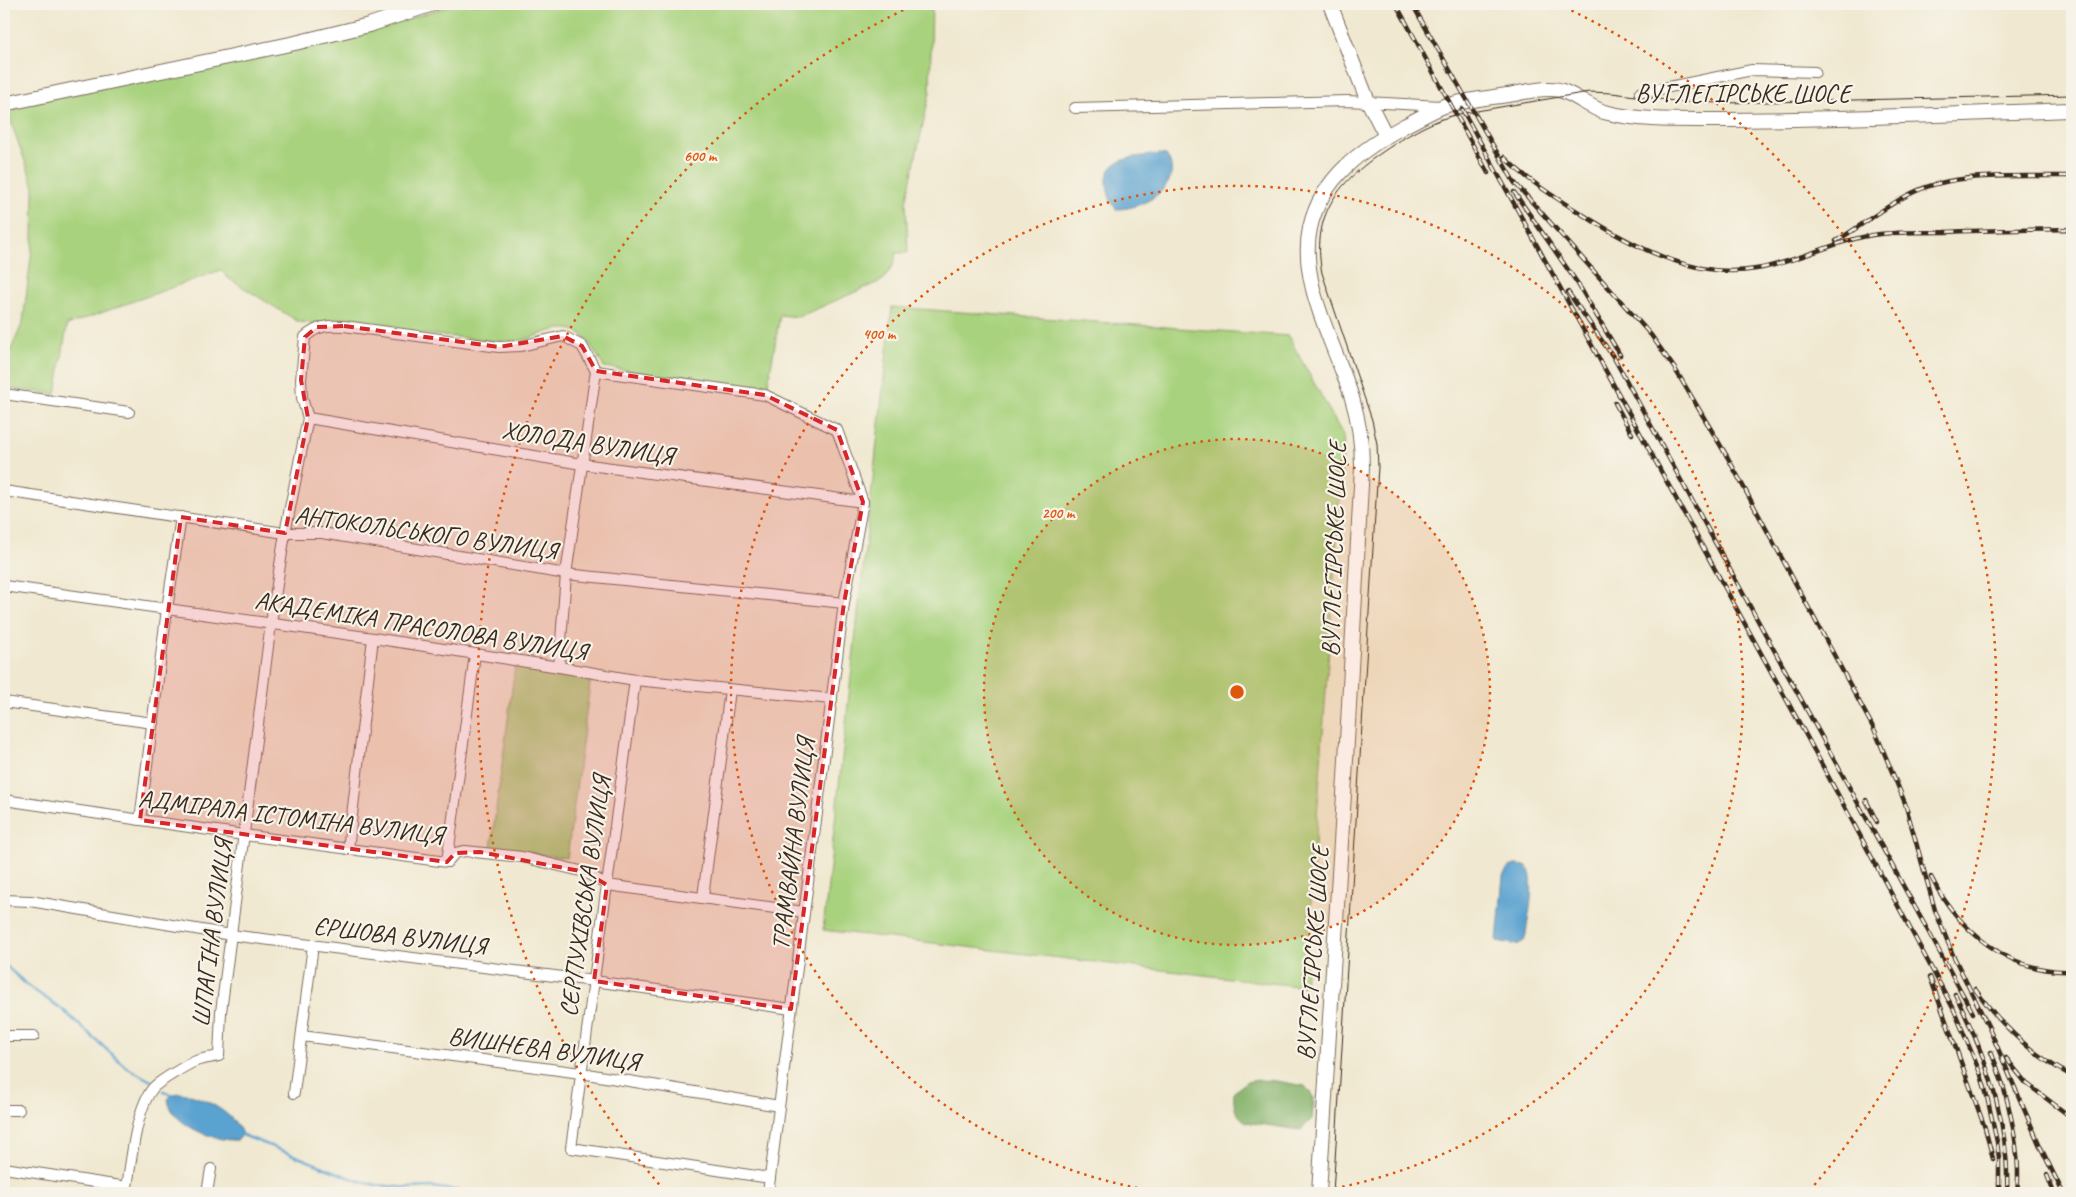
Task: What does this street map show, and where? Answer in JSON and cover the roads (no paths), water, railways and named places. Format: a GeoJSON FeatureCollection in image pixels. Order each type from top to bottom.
{"type":"FeatureCollection","features":[{"type":"Feature","properties":{"kind":"street"},"geometry":{"type":"LineString","coordinates":[[4,104],[295,43],[369,25],[433,4]]}},
{"type":"Feature","properties":{"kind":"street"},"geometry":{"type":"LineString","coordinates":[[1330,4],[1368,101],[1386,136]]}},
{"type":"Feature","properties":{"kind":"street"},"geometry":{"type":"LineString","coordinates":[[1640,93],[1752,70],[1815,72]]}},
{"type":"Feature","properties":{"kind":"street","name":"ВУГЛЕГІРСЬКЕ ШОСЕ"},"geometry":{"type":"LineString","coordinates":[[1319,1193],[1346,770],[1362,446],[1352,396],[1310,278],[1307,254],[1310,226],[1315,211],[1328,187],[1349,163],[1386,136],[1444,106],[1552,89],[1564,92],[1589,106],[1609,113],[1671,119],[1712,120],[2072,110]]}},
{"type":"Feature","properties":{"kind":"street"},"geometry":{"type":"LineString","coordinates":[[1075,108],[1368,101],[1444,106]]}},
{"type":"Feature","properties":{"kind":"street","name":"ШПАГІНА ВУЛИЦЯ"},"geometry":{"type":"LineString","coordinates":[[127,1190],[133,1150],[142,1112],[153,1088],[164,1079],[195,1061],[218,1056],[221,1012],[271,623],[285,532],[308,418],[302,398],[301,380],[305,337],[317,328],[328,325],[499,347],[521,346],[563,336],[582,346],[596,370]]}},
{"type":"Feature","properties":{"kind":"street"},"geometry":{"type":"LineString","coordinates":[[559,667],[566,574],[596,370],[765,395],[837,430],[863,502]]}},
{"type":"Feature","properties":{"kind":"street"},"geometry":{"type":"LineString","coordinates":[[4,394],[129,412]]}},
{"type":"Feature","properties":{"kind":"street","name":"ХОЛОДА ВУЛИЦЯ"},"geometry":{"type":"LineString","coordinates":[[308,418],[582,464],[863,502]]}},
{"type":"Feature","properties":{"kind":"street","name":"АНТОКОЛЬСЬКОГО ВУЛИЦЯ"},"geometry":{"type":"LineString","coordinates":[[4,491],[285,532],[322,533],[566,574],[844,604]]}},
{"type":"Feature","properties":{"kind":"street","name":"ТРАМВАЙНА ВУЛИЦЯ"},"geometry":{"type":"LineString","coordinates":[[768,1193],[844,604],[863,502]]}},
{"type":"Feature","properties":{"kind":"street"},"geometry":{"type":"LineString","coordinates":[[140,820],[167,608],[181,517]]}},
{"type":"Feature","properties":{"kind":"street","name":"АКАДЕМІКА ПРАСОЛОВА ВУЛИЦЯ"},"geometry":{"type":"LineString","coordinates":[[4,586],[373,638],[635,680],[832,699]]}},
{"type":"Feature","properties":{"kind":"street"},"geometry":{"type":"LineString","coordinates":[[348,849],[373,638]]}},
{"type":"Feature","properties":{"kind":"street"},"geometry":{"type":"LineString","coordinates":[[446,862],[475,654]]}},
{"type":"Feature","properties":{"kind":"street","name":"СЕРПУХІВСЬКА ВУЛИЦЯ"},"geometry":{"type":"LineString","coordinates":[[635,680],[571,1148],[770,1178]]}},
{"type":"Feature","properties":{"kind":"street"},"geometry":{"type":"LineString","coordinates":[[703,897],[730,690]]}},
{"type":"Feature","properties":{"kind":"street"},"geometry":{"type":"LineString","coordinates":[[4,702],[153,723]]}},
{"type":"Feature","properties":{"kind":"street","name":"АДМІРАЛА ІСТОМІНА ВУЛИЦЯ"},"geometry":{"type":"LineString","coordinates":[[4,800],[446,862],[455,854],[465,851],[522,857],[585,872],[607,885],[804,912]]}},
{"type":"Feature","properties":{"kind":"street","name":"ЄРШОВА ВУЛИЦЯ"},"geometry":{"type":"LineString","coordinates":[[4,900],[30,900],[231,934],[594,981],[792,1009]]}},
{"type":"Feature","properties":{"kind":"street"},"geometry":{"type":"LineString","coordinates":[[294,1093],[313,945]]}},
{"type":"Feature","properties":{"kind":"street"},"geometry":{"type":"LineString","coordinates":[[4,1036],[34,1036]]}},
{"type":"Feature","properties":{"kind":"street","name":"ВИШНЕВА ВУЛИЦЯ"},"geometry":{"type":"LineString","coordinates":[[302,1036],[581,1073],[779,1106]]}},
{"type":"Feature","properties":{"kind":"street"},"geometry":{"type":"LineString","coordinates":[[4,1110],[19,1110]]}},
{"type":"Feature","properties":{"kind":"street"},"geometry":{"type":"LineString","coordinates":[[4,1168],[127,1190]]}},
{"type":"Feature","properties":{"kind":"street"},"geometry":{"type":"LineString","coordinates":[[207,1193],[211,1169]]}},
{"type":"Feature","properties":{"kind":"water"},"geometry":{"type":"Polygon","coordinates":[[[1166,155],[1171,166],[1171,176],[1166,186],[1159,194],[1149,200],[1138,205],[1116,209],[1112,203],[1107,184],[1108,175],[1112,168],[1125,159],[1166,155]]]}},
{"type":"Feature","properties":{"kind":"water"},"geometry":{"type":"Polygon","coordinates":[[[1515,865],[1527,866],[1530,873],[1532,890],[1526,934],[1524,941],[1517,945],[1497,941],[1503,876],[1508,868],[1515,865]]]}},
{"type":"Feature","properties":{"kind":"water"},"geometry":{"type":"Polygon","coordinates":[[[179,1093],[197,1097],[216,1106],[233,1120],[239,1127],[242,1135],[238,1140],[218,1138],[207,1135],[185,1124],[177,1117],[168,1099],[172,1095],[179,1093]]]}},
{"type":"Feature","properties":{"kind":"waterway"},"geometry":{"type":"LineString","coordinates":[[4,964],[28,986],[63,1010],[126,1067],[151,1081]]}},
{"type":"Feature","properties":{"kind":"waterway"},"geometry":{"type":"LineString","coordinates":[[163,1091],[175,1096]]}},
{"type":"Feature","properties":{"kind":"waterway"},"geometry":{"type":"LineString","coordinates":[[240,1134],[356,1180],[376,1185],[409,1188],[431,1187],[476,1193]]}},
{"type":"Feature","properties":{"kind":"tram line"},"geometry":{"type":"LineString","coordinates":[[1333,1193],[1378,467],[1377,444],[1372,420],[1322,273],[1321,230],[1326,213],[1335,197],[1346,183],[1375,157],[1425,126],[1459,114],[1589,92],[1682,102],[1724,103],[2072,95]]}},
{"type":"Feature","properties":{"kind":"railway"},"geometry":{"type":"LineString","coordinates":[[1396,4],[1488,173]]}},
{"type":"Feature","properties":{"kind":"railway"},"geometry":{"type":"LineString","coordinates":[[1412,4],[1514,182],[1651,335],[1675,369],[1728,458],[1875,731],[1905,803],[1935,910],[1953,955],[1990,1030],[2040,1146],[2063,1193]]}},
{"type":"Feature","properties":{"kind":"railway"},"geometry":{"type":"LineString","coordinates":[[1462,109],[1807,737],[1954,1010],[1981,1075],[1986,1092],[1997,1142],[1999,1193]]}},
{"type":"Feature","properties":{"kind":"railway"},"geometry":{"type":"LineString","coordinates":[[1504,157],[1548,193],[1618,236],[1662,256],[1708,269],[1732,271],[1772,266],[1849,241],[1880,234],[2072,229]]}},
{"type":"Feature","properties":{"kind":"railway"},"geometry":{"type":"LineString","coordinates":[[1836,241],[1894,203],[1932,185],[1992,176],[2072,176]]}},
{"type":"Feature","properties":{"kind":"railway"},"geometry":{"type":"LineString","coordinates":[[1514,192],[1578,284],[1620,355]]}},
{"type":"Feature","properties":{"kind":"railway"},"geometry":{"type":"LineString","coordinates":[[1568,292],[1614,358],[1973,1013]]}},
{"type":"Feature","properties":{"kind":"railway"},"geometry":{"type":"LineString","coordinates":[[1615,403],[1632,434]]}},
{"type":"Feature","properties":{"kind":"railway"},"geometry":{"type":"LineString","coordinates":[[1866,800],[1877,822]]}},
{"type":"Feature","properties":{"kind":"railway"},"geometry":{"type":"LineString","coordinates":[[1931,877],[1942,896],[1956,914],[1971,931],[1988,945],[2007,957],[2027,965],[2049,970],[2072,971]]}},
{"type":"Feature","properties":{"kind":"railway"},"geometry":{"type":"LineString","coordinates":[[1930,977],[1985,1128],[1993,1159]]}},
{"type":"Feature","properties":{"kind":"railway"},"geometry":{"type":"LineString","coordinates":[[1975,989],[1995,1015],[2018,1038],[2044,1059],[2072,1076]]}},
{"type":"Feature","properties":{"kind":"railway"},"geometry":{"type":"LineString","coordinates":[[1955,994],[1977,1041],[1994,1090],[2004,1141],[2007,1193]]}},
{"type":"Feature","properties":{"kind":"railway"},"geometry":{"type":"LineString","coordinates":[[1991,1052],[2003,1084],[2012,1121],[2017,1159],[2017,1193]]}},
{"type":"Feature","properties":{"kind":"railway"},"geometry":{"type":"LineString","coordinates":[[2006,1058],[2026,1083],[2072,1118]]}},
{"type":"Feature","properties":{"kind":"railway"},"geometry":{"type":"LineString","coordinates":[[2047,1175],[2054,1193]]}}]}
